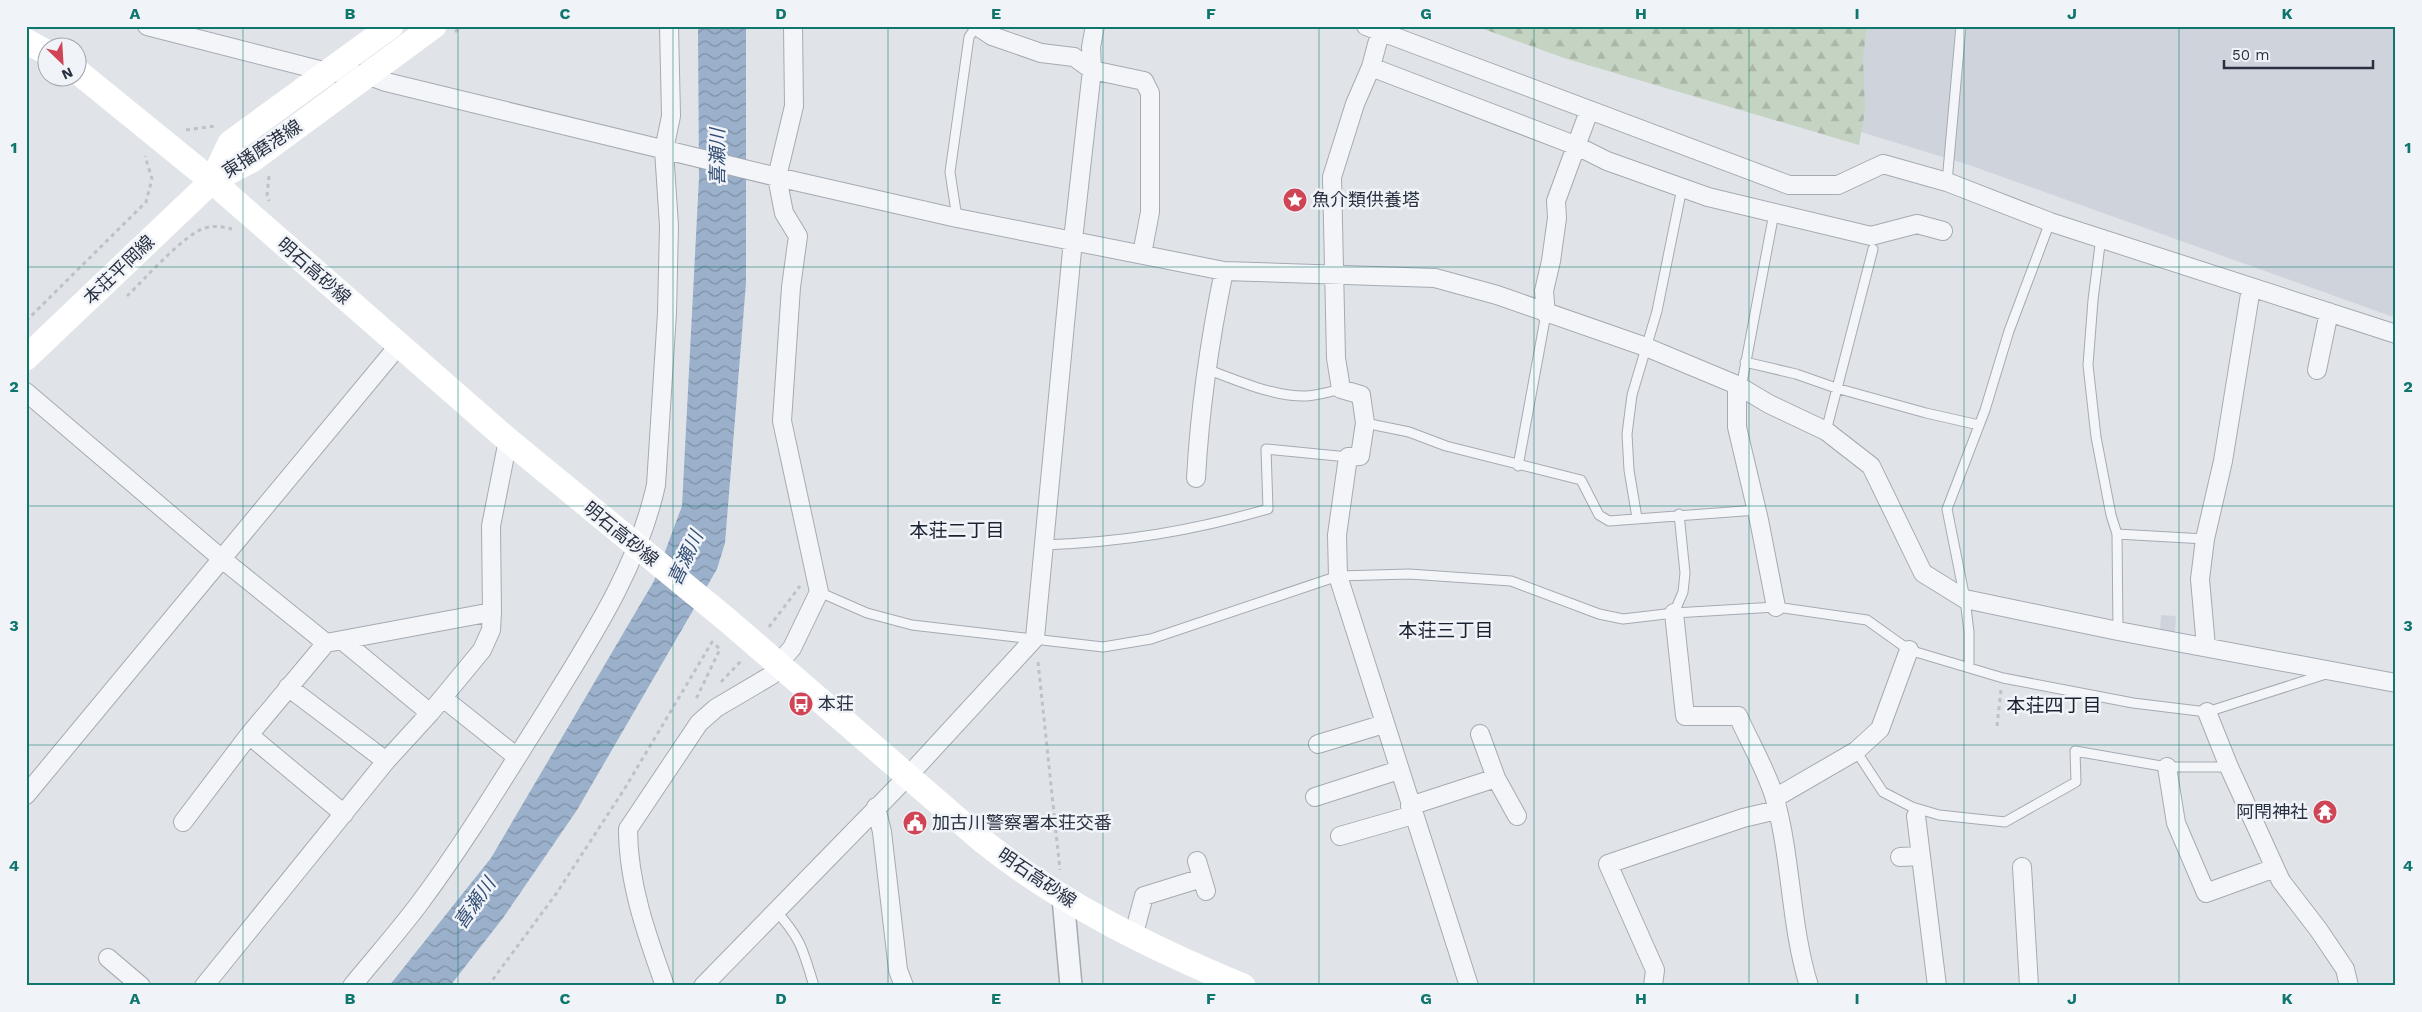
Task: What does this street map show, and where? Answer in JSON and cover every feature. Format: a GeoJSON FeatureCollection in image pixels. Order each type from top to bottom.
{"type":"FeatureCollection","features":[{"type":"Feature","properties":{"kind":"main road","name":"東播磨港線"},"geometry":{"type":"LineString","coordinates":[[212,181],[230,143],[391,26]]}},
{"type":"Feature","properties":{"kind":"main road","name":"東播磨港線"},"geometry":{"type":"LineString","coordinates":[[212,181],[252,160],[434,26]]}},
{"type":"Feature","properties":{"kind":"main road"},"geometry":{"type":"LineString","coordinates":[[26,41],[38,48]]}},
{"type":"Feature","properties":{"kind":"main road","name":"明石高砂線"},"geometry":{"type":"LineString","coordinates":[[88,80],[212,181],[508,440],[726,620],[909,775],[984,842],[1024,874],[1133,937],[1243,986]]}},
{"type":"Feature","properties":{"kind":"main road","name":"本荘平岡線"},"geometry":{"type":"LineString","coordinates":[[26,358],[212,181]]}},
{"type":"Feature","properties":{"kind":"street"},"geometry":{"type":"LineString","coordinates":[[147,26],[327,72],[367,75],[386,82],[664,150],[957,218],[1224,271],[1435,278],[1497,295],[1546,314],[1646,347],[1739,387],[1769,404],[1826,430],[1871,466],[1923,572],[1964,599],[2118,631],[2396,683]]}},
{"type":"Feature","properties":{"kind":"street"},"geometry":{"type":"LineString","coordinates":[[352,986],[419,905],[487,805],[595,631],[639,548],[656,485],[667,313],[669,226],[664,150],[671,116],[669,26]]}},
{"type":"Feature","properties":{"kind":"street"},"geometry":{"type":"LineString","coordinates":[[665,986],[641,915],[628,844],[628,829],[699,723],[716,708],[772,675],[778,664],[792,648],[819,592],[782,421],[790,288],[798,236],[784,213],[777,177],[794,106],[793,26]]}},
{"type":"Feature","properties":{"kind":"street"},"geometry":{"type":"LineString","coordinates":[[703,986],[775,910],[909,775],[1036,638],[1073,240],[1092,70],[1091,47],[1096,26]]}},
{"type":"Feature","properties":{"kind":"street"},"geometry":{"type":"LineString","coordinates":[[977,27],[992,36],[1040,53],[1074,57],[1092,70],[1144,81],[1150,93],[1150,212],[1142,254]]}},
{"type":"Feature","properties":{"kind":"street"},"geometry":{"type":"LineString","coordinates":[[1469,986],[1338,576],[1337,535],[1348,458],[1360,456],[1365,423],[1361,395],[1341,390],[1336,358],[1332,177],[1354,104],[1371,67],[1373,29],[1789,185],[1838,184],[1883,164],[1947,182],[2050,222],[2396,334]]}},
{"type":"Feature","properties":{"kind":"street"},"geometry":{"type":"LineString","coordinates":[[1371,67],[1577,146],[1607,161],[1708,197],[1871,236],[1917,224],[1943,231]]}},
{"type":"Feature","properties":{"kind":"street"},"geometry":{"type":"LineString","coordinates":[[1546,314],[1544,291],[1551,261],[1557,218],[1556,201],[1589,111]]}},
{"type":"Feature","properties":{"kind":"street"},"geometry":{"type":"LineString","coordinates":[[1196,478],[1200,411],[1224,271]]}},
{"type":"Feature","properties":{"kind":"street"},"geometry":{"type":"LineString","coordinates":[[2206,647],[2200,579],[2205,539],[2223,461],[2251,288]]}},
{"type":"Feature","properties":{"kind":"street"},"geometry":{"type":"LineString","coordinates":[[2317,370],[2329,312]]}},
{"type":"Feature","properties":{"kind":"street"},"geometry":{"type":"LineString","coordinates":[[26,795],[399,345]]}},
{"type":"Feature","properties":{"kind":"street"},"geometry":{"type":"LineString","coordinates":[[1739,387],[1737,427],[1776,606]]}},
{"type":"Feature","properties":{"kind":"street"},"geometry":{"type":"LineString","coordinates":[[26,392],[222,559],[430,713]]}},
{"type":"Feature","properties":{"kind":"street"},"geometry":{"type":"LineString","coordinates":[[204,986],[386,761],[443,698],[482,650],[490,630],[492,612],[491,526],[508,440]]}},
{"type":"Feature","properties":{"kind":"street"},"geometry":{"type":"LineString","coordinates":[[183,822],[288,687],[335,642],[492,612]]}},
{"type":"Feature","properties":{"kind":"street"},"geometry":{"type":"LineString","coordinates":[[1674,613],[1684,716],[1738,716],[1776,804],[1792,885],[1795,931],[1809,986]]}},
{"type":"Feature","properties":{"kind":"street"},"geometry":{"type":"LineString","coordinates":[[1652,986],[1655,970],[1608,864],[1743,818],[1776,804],[1856,751],[1880,729],[1909,650]]}},
{"type":"Feature","properties":{"kind":"street"},"geometry":{"type":"LineString","coordinates":[[288,687],[386,761]]}},
{"type":"Feature","properties":{"kind":"street"},"geometry":{"type":"LineString","coordinates":[[443,698],[517,757]]}},
{"type":"Feature","properties":{"kind":"street"},"geometry":{"type":"LineString","coordinates":[[2207,712],[2229,767],[2281,881],[2318,928],[2345,968],[2349,986]]}},
{"type":"Feature","properties":{"kind":"street"},"geometry":{"type":"LineString","coordinates":[[1318,744],[1384,724]]}},
{"type":"Feature","properties":{"kind":"street"},"geometry":{"type":"LineString","coordinates":[[1480,734],[1496,778],[1517,816]]}},
{"type":"Feature","properties":{"kind":"street"},"geometry":{"type":"LineString","coordinates":[[249,735],[344,814]]}},
{"type":"Feature","properties":{"kind":"street"},"geometry":{"type":"LineString","coordinates":[[2167,767],[2176,823],[2206,894],[2275,868]]}},
{"type":"Feature","properties":{"kind":"street"},"geometry":{"type":"LineString","coordinates":[[1315,797],[1399,770]]}},
{"type":"Feature","properties":{"kind":"street"},"geometry":{"type":"LineString","coordinates":[[1340,836],[1412,811],[1496,778]]}},
{"type":"Feature","properties":{"kind":"street"},"geometry":{"type":"LineString","coordinates":[[876,807],[882,832],[898,970],[904,986]]}},
{"type":"Feature","properties":{"kind":"street"},"geometry":{"type":"LineString","coordinates":[[1916,816],[1938,986]]}},
{"type":"Feature","properties":{"kind":"street"},"geometry":{"type":"LineString","coordinates":[[1900,857],[1921,856]]}},
{"type":"Feature","properties":{"kind":"street"},"geometry":{"type":"LineString","coordinates":[[1133,937],[1144,896],[1204,885],[1197,861]]}},
{"type":"Feature","properties":{"kind":"street"},"geometry":{"type":"LineString","coordinates":[[2022,867],[2028,986]]}},
{"type":"Feature","properties":{"kind":"street"},"geometry":{"type":"LineString","coordinates":[[1063,898],[1071,986]]}},
{"type":"Feature","properties":{"kind":"street"},"geometry":{"type":"LineString","coordinates":[[108,958],[142,986]]}},
{"type":"Feature","properties":{"kind":"lane"},"geometry":{"type":"LineString","coordinates":[[1947,182],[1961,26]]}},
{"type":"Feature","properties":{"kind":"lane"},"geometry":{"type":"LineString","coordinates":[[957,218],[950,172],[969,37],[977,27]]}},
{"type":"Feature","properties":{"kind":"lane"},"geometry":{"type":"LineString","coordinates":[[1638,518],[1629,470],[1627,434],[1632,395],[1657,311],[1682,188]]}},
{"type":"Feature","properties":{"kind":"lane"},"geometry":{"type":"LineString","coordinates":[[1739,387],[1746,362],[1774,213]]}},
{"type":"Feature","properties":{"kind":"lane"},"geometry":{"type":"LineString","coordinates":[[1969,668],[1969,632],[1947,509],[1979,424],[2009,331],[2050,222]]}},
{"type":"Feature","properties":{"kind":"lane"},"geometry":{"type":"LineString","coordinates":[[2101,237],[2092,300],[2088,365],[2096,437],[2111,515],[2117,534],[2118,631]]}},
{"type":"Feature","properties":{"kind":"lane"},"geometry":{"type":"LineString","coordinates":[[1826,430],[1873,249]]}},
{"type":"Feature","properties":{"kind":"lane"},"geometry":{"type":"LineString","coordinates":[[1518,466],[1546,314]]}},
{"type":"Feature","properties":{"kind":"lane"},"geometry":{"type":"LineString","coordinates":[[1746,362],[1796,374],[1836,388],[1979,424]]}},
{"type":"Feature","properties":{"kind":"lane"},"geometry":{"type":"LineString","coordinates":[[1206,369],[1270,390],[1296,395],[1320,394],[1341,390]]}},
{"type":"Feature","properties":{"kind":"lane"},"geometry":{"type":"LineString","coordinates":[[1365,423],[1409,432],[1446,446],[1518,466],[1581,480],[1599,515],[1609,521],[1678,514],[1756,510]]}},
{"type":"Feature","properties":{"kind":"lane"},"geometry":{"type":"LineString","coordinates":[[1044,545],[1082,544],[1174,533],[1210,526],[1268,509],[1266,449],[1348,458]]}},
{"type":"Feature","properties":{"kind":"lane"},"geometry":{"type":"LineString","coordinates":[[1674,613],[1683,592],[1685,573],[1678,514]]}},
{"type":"Feature","properties":{"kind":"lane"},"geometry":{"type":"LineString","coordinates":[[2117,534],[2205,539]]}},
{"type":"Feature","properties":{"kind":"lane"},"geometry":{"type":"LineString","coordinates":[[819,592],[867,613],[912,625],[1103,647],[1151,639],[1338,576],[1409,574],[1511,581],[1599,614],[1623,619],[1674,613],[1776,606],[1866,620],[1909,650],[2003,678],[2133,703],[2207,712],[2334,672]]}},
{"type":"Feature","properties":{"kind":"lane"},"geometry":{"type":"LineString","coordinates":[[1856,751],[1883,792],[1912,807],[1940,815],[2005,822],[2076,782],[2075,751],[2167,767],[2229,767]]}},
{"type":"Feature","properties":{"kind":"lane"},"geometry":{"type":"LineString","coordinates":[[775,910],[795,931],[801,942],[814,986]]}},
{"type":"Feature","properties":{"kind":"path"},"geometry":{"type":"LineString","coordinates":[[26,321],[146,202],[152,179],[142,149]]}},
{"type":"Feature","properties":{"kind":"path"},"geometry":{"type":"LineString","coordinates":[[272,171],[268,177],[267,196],[273,209]]}},
{"type":"Feature","properties":{"kind":"path"},"geometry":{"type":"LineString","coordinates":[[124,298],[187,239],[204,228],[217,226],[238,232]]}},
{"type":"Feature","properties":{"kind":"path"},"geometry":{"type":"LineString","coordinates":[[766,631],[814,568]]}},
{"type":"Feature","properties":{"kind":"path"},"geometry":{"type":"LineString","coordinates":[[1036,638],[1063,898]]}},
{"type":"Feature","properties":{"kind":"path"},"geometry":{"type":"LineString","coordinates":[[488,986],[556,894],[625,788],[712,642],[720,649],[696,696],[704,700]]}},
{"type":"Feature","properties":{"kind":"path"},"geometry":{"type":"LineString","coordinates":[[716,687],[741,660]]}},
{"type":"Feature","properties":{"kind":"path"},"geometry":{"type":"LineString","coordinates":[[1996,726],[2003,678]]}},
{"type":"Feature","properties":{"kind":"shaded area"},"geometry":{"type":"Polygon","coordinates":[[[1523,26],[2396,26],[2396,318],[1969,165],[1624,60],[1523,26]]]}},
{"type":"Feature","properties":{"kind":"shaded area"},"geometry":{"type":"Polygon","coordinates":[[[2161,615],[2176,616],[2175,632],[2160,631],[2161,615]]]}},
{"type":"Feature","properties":{"kind":"green space"},"geometry":{"type":"Polygon","coordinates":[[[1475,26],[1867,26],[1863,57],[1865,111],[1859,145],[1564,58],[1475,26]]]}},
{"type":"Feature","properties":{"kind":"water","name":"喜瀬川"},"geometry":{"type":"Polygon","coordinates":[[[698,26],[746,26],[746,283],[725,543],[717,569],[577,810],[503,918],[450,986],[389,986],[491,858],[654,581],[682,506],[699,178],[698,26]]]}},
{"type":"Feature","properties":{"kind":"place","name":"魚介類供養塔"},"geometry":{"type":"Point","coordinates":[1295,200]}},
{"type":"Feature","properties":{"kind":"place","name":"本荘"},"geometry":{"type":"Point","coordinates":[801,704]}},
{"type":"Feature","properties":{"kind":"place","name":"阿閇神社"},"geometry":{"type":"Point","coordinates":[2325,812]}},
{"type":"Feature","properties":{"kind":"place","name":"加古川警察署本荘交番"},"geometry":{"type":"Point","coordinates":[915,823]}},
{"type":"Feature","properties":{"kind":"district","name":"本荘二丁目"},"geometry":{"type":"Point","coordinates":[957,530]}},
{"type":"Feature","properties":{"kind":"district","name":"本荘三丁目"},"geometry":{"type":"Point","coordinates":[1446,630]}},
{"type":"Feature","properties":{"kind":"district","name":"本荘四丁目"},"geometry":{"type":"Point","coordinates":[2054,705]}}]}
